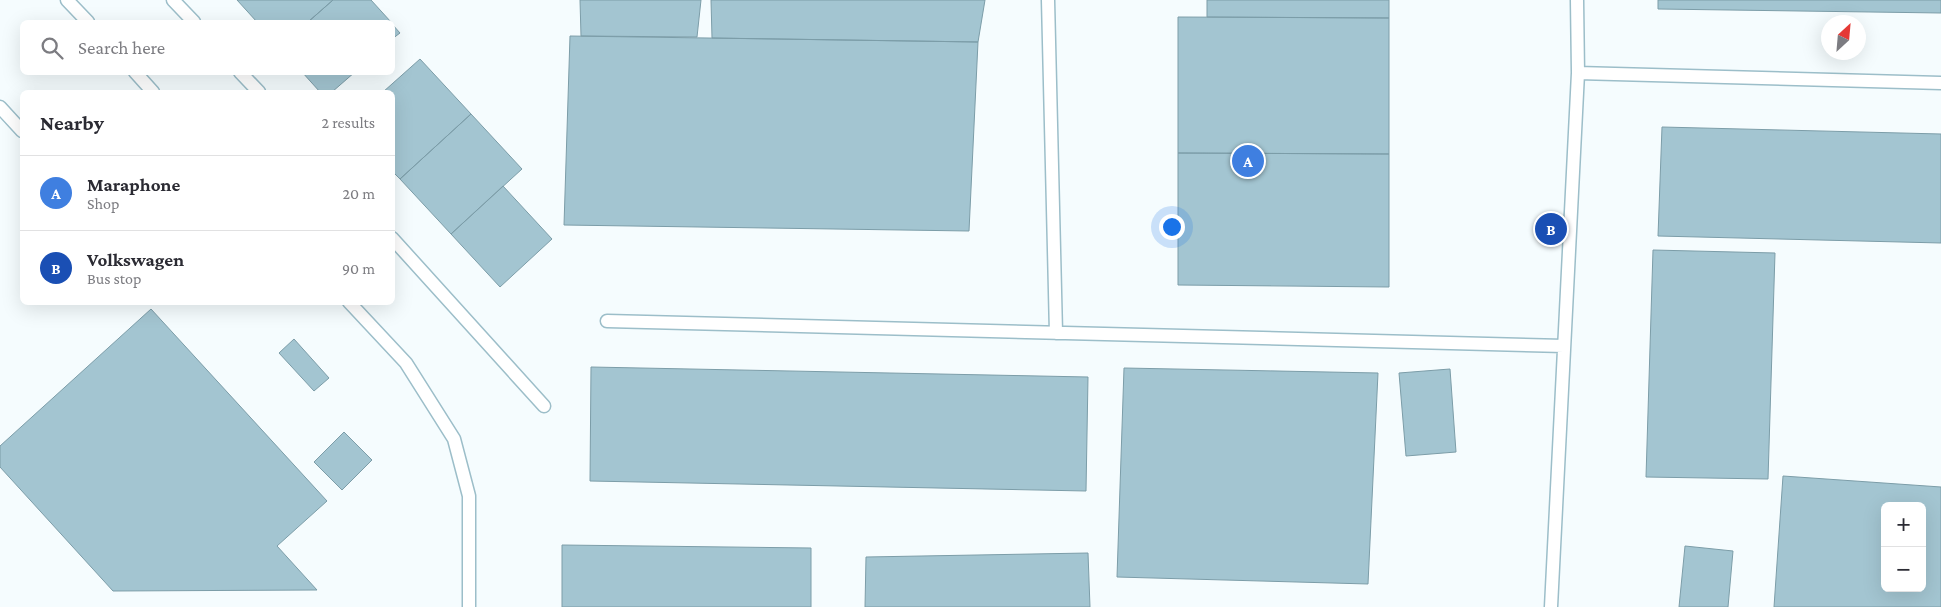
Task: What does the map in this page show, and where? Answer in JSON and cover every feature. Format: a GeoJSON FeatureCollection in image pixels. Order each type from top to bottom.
{"type":"FeatureCollection","features":[{"type":"Feature","properties":{"kind":"lane"},"geometry":{"type":"LineString","coordinates":[[67,0],[86,20]]}},
{"type":"Feature","properties":{"kind":"lane"},"geometry":{"type":"LineString","coordinates":[[173,0],[192,20]]}},
{"type":"Feature","properties":{"kind":"lane"},"geometry":{"type":"LineString","coordinates":[[1048,0],[1056,333]]}},
{"type":"Feature","properties":{"kind":"lane"},"geometry":{"type":"LineString","coordinates":[[1551,607],[1578,74],[1577,0]]}},
{"type":"Feature","properties":{"kind":"lane"},"geometry":{"type":"LineString","coordinates":[[1578,74],[1941,83]]}},
{"type":"Feature","properties":{"kind":"lane"},"geometry":{"type":"LineString","coordinates":[[137,75],[151,90]]}},
{"type":"Feature","properties":{"kind":"lane"},"geometry":{"type":"LineString","coordinates":[[243,75],[257,90]]}},
{"type":"Feature","properties":{"kind":"lane"},"geometry":{"type":"LineString","coordinates":[[0,106],[20,129]]}},
{"type":"Feature","properties":{"kind":"lane"},"geometry":{"type":"LineString","coordinates":[[395,241],[544,406]]}},
{"type":"Feature","properties":{"kind":"lane"},"geometry":{"type":"LineString","coordinates":[[352,305],[406,363],[454,439],[468,496],[469,607]]}},
{"type":"Feature","properties":{"kind":"lane"},"geometry":{"type":"LineString","coordinates":[[607,321],[1564,346]]}},
{"type":"Feature","properties":{"kind":"building"},"geometry":{"type":"Polygon","coordinates":[[[237,0],[333,0],[310,20],[255,20],[237,0]]]}},
{"type":"Feature","properties":{"kind":"building"},"geometry":{"type":"Polygon","coordinates":[[[333,0],[371,0],[389,20],[310,20],[333,0]]]}},
{"type":"Feature","properties":{"kind":"building"},"geometry":{"type":"Polygon","coordinates":[[[580,0],[701,0],[697,37],[581,36],[580,0]]]}},
{"type":"Feature","properties":{"kind":"building"},"geometry":{"type":"Polygon","coordinates":[[[711,0],[985,0],[978,42],[712,38],[711,0]]]}},
{"type":"Feature","properties":{"kind":"building"},"geometry":{"type":"Polygon","coordinates":[[[1207,0],[1389,0],[1389,18],[1207,17],[1207,0]]]}},
{"type":"Feature","properties":{"kind":"building"},"geometry":{"type":"Polygon","coordinates":[[[1658,0],[1941,0],[1941,13],[1658,9],[1658,0]]]}},
{"type":"Feature","properties":{"kind":"building"},"geometry":{"type":"Polygon","coordinates":[[[1178,17],[1389,18],[1389,154],[1178,153],[1178,17]]]}},
{"type":"Feature","properties":{"kind":"building"},"geometry":{"type":"Polygon","coordinates":[[[395,27],[400,33],[395,37],[395,27]]]}},
{"type":"Feature","properties":{"kind":"building"},"geometry":{"type":"Polygon","coordinates":[[[570,36],[978,42],[969,231],[564,225],[570,36]]]}},
{"type":"Feature","properties":{"kind":"building"},"geometry":{"type":"Polygon","coordinates":[[[420,59],[471,114],[400,179],[395,174],[395,90],[385,90],[420,59]]]}},
{"type":"Feature","properties":{"kind":"building"},"geometry":{"type":"Polygon","coordinates":[[[305,75],[352,75],[334,90],[318,90],[305,75]]]}},
{"type":"Feature","properties":{"kind":"building"},"geometry":{"type":"Polygon","coordinates":[[[471,114],[522,169],[451,234],[400,179],[471,114]]]}},
{"type":"Feature","properties":{"kind":"building"},"geometry":{"type":"Polygon","coordinates":[[[1662,127],[1941,134],[1941,243],[1658,236],[1662,127]]]}},
{"type":"Feature","properties":{"kind":"building"},"geometry":{"type":"Polygon","coordinates":[[[1178,153],[1389,154],[1389,287],[1178,285],[1178,153]]]}},
{"type":"Feature","properties":{"kind":"building"},"geometry":{"type":"Polygon","coordinates":[[[503,186],[552,239],[500,287],[451,234],[503,186]]]}},
{"type":"Feature","properties":{"kind":"building"},"geometry":{"type":"Polygon","coordinates":[[[1653,250],[1775,253],[1768,479],[1646,477],[1653,250]]]}},
{"type":"Feature","properties":{"kind":"building"},"geometry":{"type":"Polygon","coordinates":[[[151,309],[327,501],[277,546],[317,590],[113,591],[0,467],[0,446],[151,309]]]}},
{"type":"Feature","properties":{"kind":"building"},"geometry":{"type":"Polygon","coordinates":[[[294,339],[329,378],[314,391],[279,353],[294,339]]]}},
{"type":"Feature","properties":{"kind":"building"},"geometry":{"type":"Polygon","coordinates":[[[591,367],[1088,377],[1086,491],[590,481],[591,367]]]}},
{"type":"Feature","properties":{"kind":"building"},"geometry":{"type":"Polygon","coordinates":[[[1124,368],[1378,373],[1368,584],[1117,577],[1124,368]]]}},
{"type":"Feature","properties":{"kind":"building"},"geometry":{"type":"Polygon","coordinates":[[[1450,369],[1456,452],[1406,456],[1399,373],[1450,369]]]}},
{"type":"Feature","properties":{"kind":"building"},"geometry":{"type":"Polygon","coordinates":[[[344,432],[372,460],[342,490],[314,462],[344,432]]]}},
{"type":"Feature","properties":{"kind":"building"},"geometry":{"type":"Polygon","coordinates":[[[1783,476],[1941,487],[1941,607],[1774,607],[1783,476]]]}},
{"type":"Feature","properties":{"kind":"building"},"geometry":{"type":"Polygon","coordinates":[[[562,545],[811,548],[811,607],[562,607],[562,545]]]}},
{"type":"Feature","properties":{"kind":"building"},"geometry":{"type":"Polygon","coordinates":[[[1685,546],[1733,551],[1728,607],[1679,607],[1685,546]]]}},
{"type":"Feature","properties":{"kind":"building"},"geometry":{"type":"Polygon","coordinates":[[[1088,553],[1090,607],[865,607],[866,557],[1088,553]]]}},
{"type":"Feature","properties":{"kind":"place","name":"Maraphone"},"geometry":{"type":"Point","coordinates":[1248,161]}},
{"type":"Feature","properties":{"kind":"place","name":"Volkswagen"},"geometry":{"type":"Point","coordinates":[1551,229]}}]}
